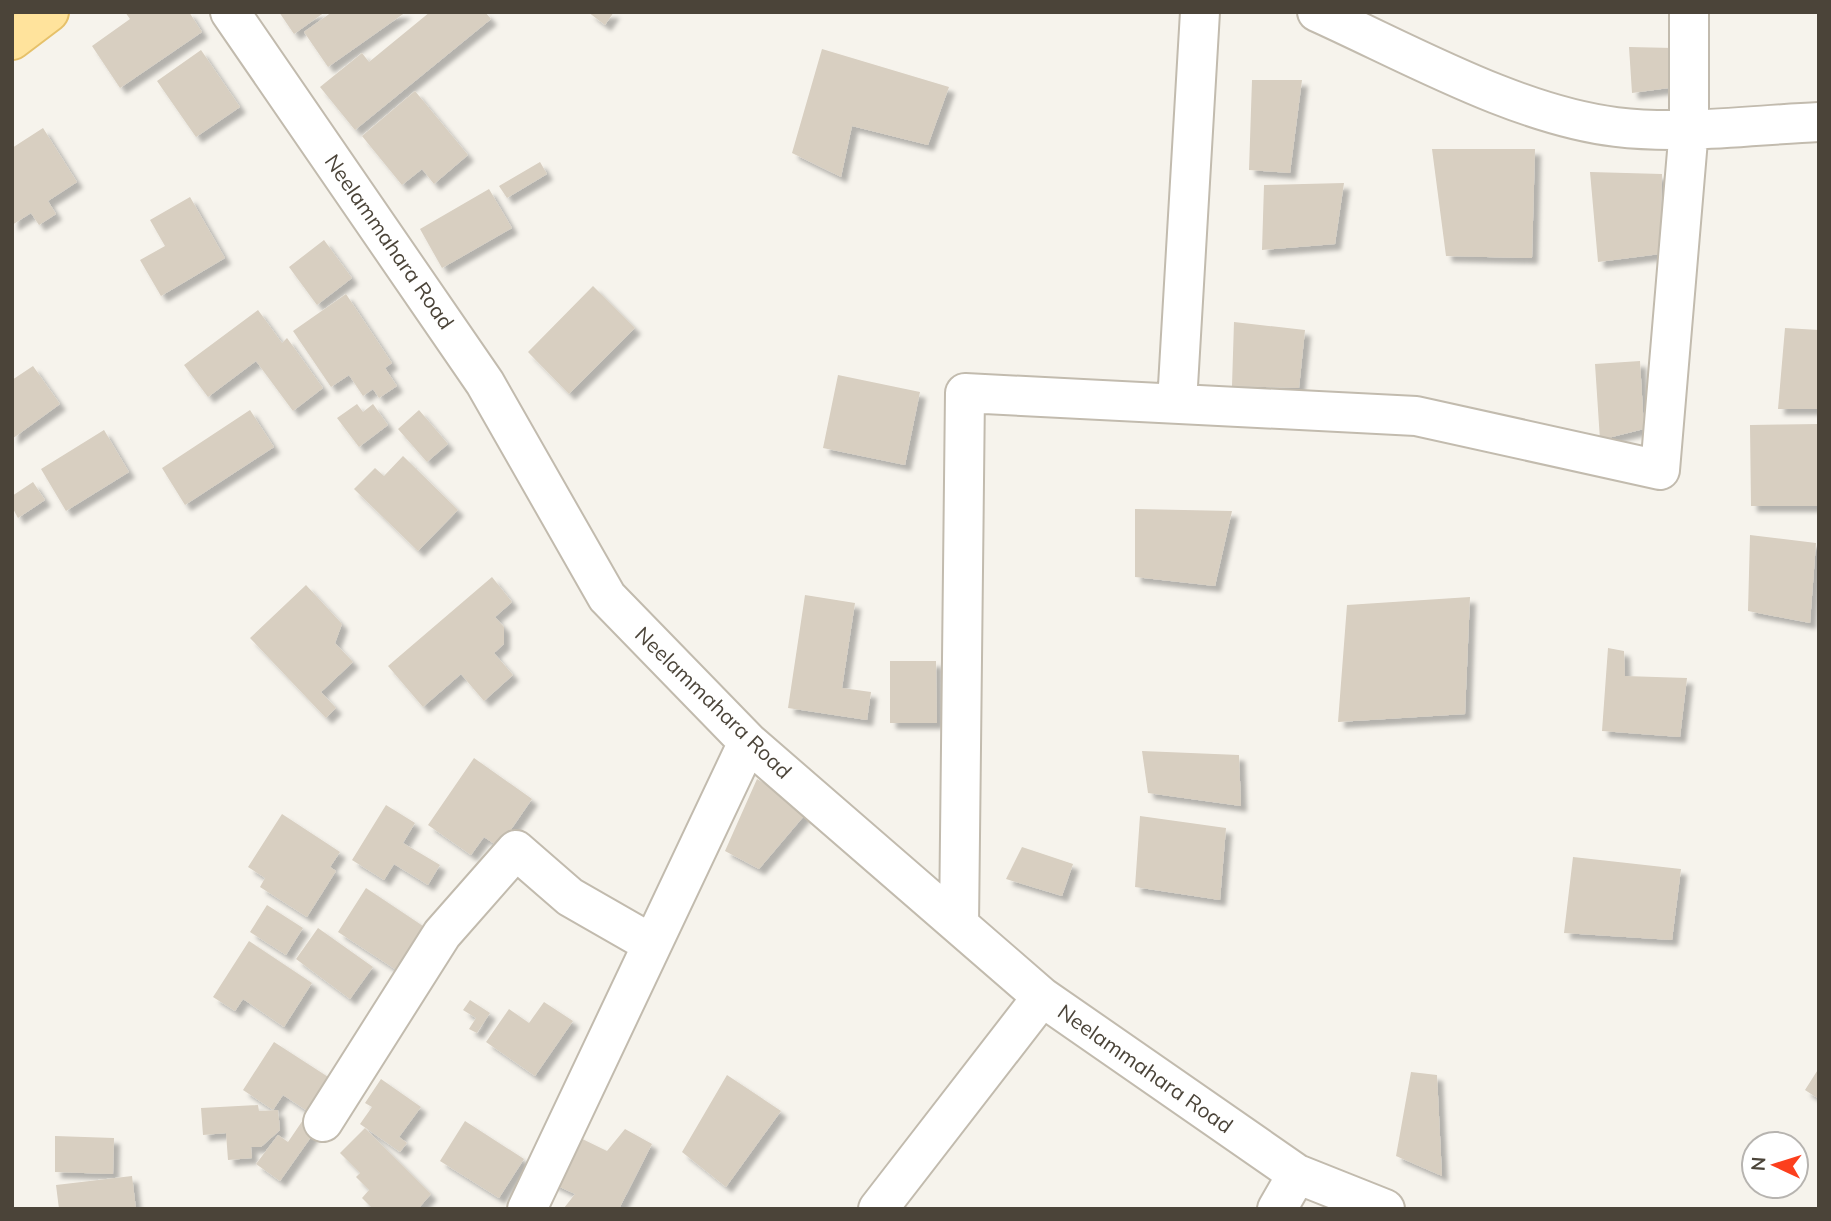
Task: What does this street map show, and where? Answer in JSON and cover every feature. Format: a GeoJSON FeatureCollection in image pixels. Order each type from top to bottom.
{"type":"FeatureCollection","features":[{"type":"Feature","properties":{"kind":"main road"},"geometry":{"type":"LineString","coordinates":[[12,40],[49,12]]}},
{"type":"Feature","properties":{"kind":"street","name":"Neelammahara Road"},"geometry":{"type":"LineString","coordinates":[[230,12],[485,383],[607,597],[748,742],[1042,997],[1297,1174],[1385,1209]]}},
{"type":"Feature","properties":{"kind":"street"},"geometry":{"type":"LineString","coordinates":[[1177,404],[1200,12]]}},
{"type":"Feature","properties":{"kind":"street"},"geometry":{"type":"LineString","coordinates":[[1317,12],[1534,109],[1616,127],[1689,128],[1819,122]]}},
{"type":"Feature","properties":{"kind":"street"},"geometry":{"type":"LineString","coordinates":[[959,925],[965,393],[1416,416],[1660,470],[1689,128],[1689,12]]}},
{"type":"Feature","properties":{"kind":"street"},"geometry":{"type":"LineString","coordinates":[[527,1209],[748,742]]}},
{"type":"Feature","properties":{"kind":"street"},"geometry":{"type":"LineString","coordinates":[[323,1122],[443,934],[516,850],[570,897],[652,944]]}},
{"type":"Feature","properties":{"kind":"street"},"geometry":{"type":"LineString","coordinates":[[878,1209],[1042,997]]}},
{"type":"Feature","properties":{"kind":"street"},"geometry":{"type":"LineString","coordinates":[[1277,1209],[1297,1174]]}},
{"type":"Feature","properties":{"kind":"building"},"geometry":{"type":"Polygon","coordinates":[[[125,12],[189,12],[202,32],[120,88],[92,46],[130,19],[125,12]]]}},
{"type":"Feature","properties":{"kind":"building"},"geometry":{"type":"Polygon","coordinates":[[[279,12],[325,12],[294,34],[279,12]]]}},
{"type":"Feature","properties":{"kind":"building"},"geometry":{"type":"Polygon","coordinates":[[[332,12],[406,12],[328,67],[304,32],[332,12]]]}},
{"type":"Feature","properties":{"kind":"building"},"geometry":{"type":"Polygon","coordinates":[[[430,12],[485,12],[491,19],[355,130],[320,87],[362,53],[369,62],[430,12]]]}},
{"type":"Feature","properties":{"kind":"building"},"geometry":{"type":"Polygon","coordinates":[[[588,12],[614,12],[605,25],[588,12]]]}},
{"type":"Feature","properties":{"kind":"building"},"geometry":{"type":"Polygon","coordinates":[[[1629,47],[1674,48],[1676,87],[1632,93],[1629,47]]]}},
{"type":"Feature","properties":{"kind":"building"},"geometry":{"type":"Polygon","coordinates":[[[822,49],[949,87],[928,145],[852,126],[841,177],[792,153],[822,49]]]}},
{"type":"Feature","properties":{"kind":"building"},"geometry":{"type":"Polygon","coordinates":[[[201,50],[240,107],[196,137],[157,81],[201,50]]]}},
{"type":"Feature","properties":{"kind":"building"},"geometry":{"type":"Polygon","coordinates":[[[1252,80],[1302,80],[1290,173],[1249,170],[1252,80]]]}},
{"type":"Feature","properties":{"kind":"building"},"geometry":{"type":"Polygon","coordinates":[[[415,91],[468,155],[434,184],[422,169],[402,185],[362,136],[415,91]]]}},
{"type":"Feature","properties":{"kind":"building"},"geometry":{"type":"Polygon","coordinates":[[[43,128],[77,182],[48,201],[56,214],[39,225],[31,213],[12,225],[12,148],[43,128]]]}},
{"type":"Feature","properties":{"kind":"building"},"geometry":{"type":"Polygon","coordinates":[[[1432,149],[1535,149],[1532,258],[1446,256],[1432,149]]]}},
{"type":"Feature","properties":{"kind":"building"},"geometry":{"type":"Polygon","coordinates":[[[540,162],[547,174],[507,198],[499,186],[540,162]]]}},
{"type":"Feature","properties":{"kind":"building"},"geometry":{"type":"Polygon","coordinates":[[[1590,172],[1662,174],[1660,254],[1598,262],[1590,172]]]}},
{"type":"Feature","properties":{"kind":"building"},"geometry":{"type":"Polygon","coordinates":[[[1344,183],[1335,244],[1262,250],[1264,185],[1344,183]]]}},
{"type":"Feature","properties":{"kind":"building"},"geometry":{"type":"Polygon","coordinates":[[[489,189],[512,228],[442,268],[420,229],[489,189]]]}},
{"type":"Feature","properties":{"kind":"building"},"geometry":{"type":"Polygon","coordinates":[[[190,197],[225,258],[161,296],[140,260],[165,246],[150,220],[190,197]]]}},
{"type":"Feature","properties":{"kind":"building"},"geometry":{"type":"Polygon","coordinates":[[[324,240],[352,278],[317,305],[289,267],[324,240]]]}},
{"type":"Feature","properties":{"kind":"building"},"geometry":{"type":"Polygon","coordinates":[[[593,286],[635,328],[569,394],[528,352],[593,286]]]}},
{"type":"Feature","properties":{"kind":"building"},"geometry":{"type":"Polygon","coordinates":[[[346,294],[392,363],[385,368],[397,386],[379,398],[373,389],[363,396],[349,375],[331,387],[293,331],[346,294]]]}},
{"type":"Feature","properties":{"kind":"building"},"geometry":{"type":"Polygon","coordinates":[[[258,310],[282,343],[287,338],[323,388],[293,411],[256,361],[208,397],[184,365],[258,310]]]}},
{"type":"Feature","properties":{"kind":"building"},"geometry":{"type":"Polygon","coordinates":[[[1234,322],[1305,330],[1299,388],[1232,386],[1234,322]]]}},
{"type":"Feature","properties":{"kind":"building"},"geometry":{"type":"Polygon","coordinates":[[[1785,328],[1819,330],[1819,409],[1778,409],[1785,328]]]}},
{"type":"Feature","properties":{"kind":"building"},"geometry":{"type":"Polygon","coordinates":[[[1640,361],[1644,429],[1600,440],[1595,364],[1640,361]]]}},
{"type":"Feature","properties":{"kind":"building"},"geometry":{"type":"Polygon","coordinates":[[[33,366],[60,404],[12,439],[12,380],[33,366]]]}},
{"type":"Feature","properties":{"kind":"building"},"geometry":{"type":"Polygon","coordinates":[[[838,375],[920,392],[905,465],[823,448],[838,375]]]}},
{"type":"Feature","properties":{"kind":"building"},"geometry":{"type":"Polygon","coordinates":[[[357,404],[363,412],[373,404],[388,425],[359,447],[337,418],[357,404]]]}},
{"type":"Feature","properties":{"kind":"building"},"geometry":{"type":"Polygon","coordinates":[[[250,410],[274,447],[185,505],[162,468],[250,410]]]}},
{"type":"Feature","properties":{"kind":"building"},"geometry":{"type":"Polygon","coordinates":[[[419,410],[448,444],[427,462],[398,429],[419,410]]]}},
{"type":"Feature","properties":{"kind":"building"},"geometry":{"type":"Polygon","coordinates":[[[1819,424],[1819,506],[1751,506],[1750,425],[1819,424]]]}},
{"type":"Feature","properties":{"kind":"building"},"geometry":{"type":"Polygon","coordinates":[[[104,430],[129,472],[66,511],[41,469],[104,430]]]}},
{"type":"Feature","properties":{"kind":"building"},"geometry":{"type":"Polygon","coordinates":[[[403,456],[458,510],[418,551],[354,489],[375,468],[384,476],[403,456]]]}},
{"type":"Feature","properties":{"kind":"building"},"geometry":{"type":"Polygon","coordinates":[[[33,482],[45,500],[18,518],[12,507],[12,496],[33,482]]]}},
{"type":"Feature","properties":{"kind":"building"},"geometry":{"type":"Polygon","coordinates":[[[1135,509],[1232,511],[1215,586],[1135,577],[1135,509]]]}},
{"type":"Feature","properties":{"kind":"building"},"geometry":{"type":"Polygon","coordinates":[[[1750,535],[1816,543],[1810,623],[1748,611],[1750,535]]]}},
{"type":"Feature","properties":{"kind":"building"},"geometry":{"type":"Polygon","coordinates":[[[492,577],[512,602],[495,617],[504,627],[504,644],[494,653],[513,675],[484,701],[461,674],[423,707],[388,666],[492,577]]]}},
{"type":"Feature","properties":{"kind":"building"},"geometry":{"type":"Polygon","coordinates":[[[306,585],[342,624],[335,643],[353,662],[321,692],[336,708],[326,718],[250,638],[306,585]]]}},
{"type":"Feature","properties":{"kind":"building"},"geometry":{"type":"Polygon","coordinates":[[[805,595],[855,603],[842,688],[871,692],[867,720],[788,708],[805,595]]]}},
{"type":"Feature","properties":{"kind":"building"},"geometry":{"type":"Polygon","coordinates":[[[1470,597],[1465,714],[1338,722],[1347,605],[1470,597]]]}},
{"type":"Feature","properties":{"kind":"building"},"geometry":{"type":"Polygon","coordinates":[[[1608,648],[1624,651],[1625,676],[1687,678],[1680,737],[1602,731],[1608,648]]]}},
{"type":"Feature","properties":{"kind":"building"},"geometry":{"type":"Polygon","coordinates":[[[890,661],[936,661],[937,723],[890,723],[890,661]]]}},
{"type":"Feature","properties":{"kind":"building"},"geometry":{"type":"Polygon","coordinates":[[[1142,751],[1239,755],[1241,806],[1148,793],[1142,751]]]}},
{"type":"Feature","properties":{"kind":"building"},"geometry":{"type":"Polygon","coordinates":[[[474,758],[532,799],[499,847],[484,837],[471,855],[428,825],[474,758]]]}},
{"type":"Feature","properties":{"kind":"building"},"geometry":{"type":"Polygon","coordinates":[[[757,779],[809,810],[759,869],[725,851],[757,779]]]}},
{"type":"Feature","properties":{"kind":"building"},"geometry":{"type":"Polygon","coordinates":[[[386,805],[415,823],[403,843],[440,865],[428,885],[394,864],[384,880],[352,860],[386,805]]]}},
{"type":"Feature","properties":{"kind":"building"},"geometry":{"type":"Polygon","coordinates":[[[282,814],[340,852],[330,867],[336,871],[307,917],[260,887],[265,878],[248,867],[282,814]]]}},
{"type":"Feature","properties":{"kind":"building"},"geometry":{"type":"Polygon","coordinates":[[[1140,816],[1226,828],[1220,900],[1135,887],[1140,816]]]}},
{"type":"Feature","properties":{"kind":"building"},"geometry":{"type":"Polygon","coordinates":[[[1022,847],[1073,864],[1062,896],[1006,879],[1022,847]]]}},
{"type":"Feature","properties":{"kind":"building"},"geometry":{"type":"Polygon","coordinates":[[[1573,857],[1681,869],[1672,940],[1564,933],[1573,857]]]}},
{"type":"Feature","properties":{"kind":"building"},"geometry":{"type":"Polygon","coordinates":[[[366,888],[432,932],[404,975],[338,932],[366,888]]]}},
{"type":"Feature","properties":{"kind":"building"},"geometry":{"type":"Polygon","coordinates":[[[267,905],[303,928],[286,955],[250,932],[267,905]]]}},
{"type":"Feature","properties":{"kind":"building"},"geometry":{"type":"Polygon","coordinates":[[[318,928],[373,967],[350,999],[296,959],[318,928]]]}},
{"type":"Feature","properties":{"kind":"building"},"geometry":{"type":"Polygon","coordinates":[[[249,941],[312,983],[284,1027],[243,999],[235,1011],[213,997],[249,941]]]}},
{"type":"Feature","properties":{"kind":"building"},"geometry":{"type":"Polygon","coordinates":[[[470,1000],[490,1013],[477,1033],[469,1029],[476,1018],[463,1010],[470,1000]]]}},
{"type":"Feature","properties":{"kind":"building"},"geometry":{"type":"Polygon","coordinates":[[[544,1002],[573,1021],[535,1076],[486,1042],[509,1009],[529,1023],[544,1002]]]}},
{"type":"Feature","properties":{"kind":"building"},"geometry":{"type":"Polygon","coordinates":[[[274,1042],[339,1084],[318,1118],[283,1095],[273,1110],[243,1090],[274,1042]]]}},
{"type":"Feature","properties":{"kind":"building"},"geometry":{"type":"Polygon","coordinates":[[[1819,1068],[1819,1099],[1805,1090],[1819,1068]]]}},
{"type":"Feature","properties":{"kind":"building"},"geometry":{"type":"Polygon","coordinates":[[[1411,1072],[1437,1075],[1442,1176],[1396,1156],[1411,1072]]]}},
{"type":"Feature","properties":{"kind":"building"},"geometry":{"type":"Polygon","coordinates":[[[727,1075],[781,1111],[726,1187],[682,1152],[727,1075]]]}},
{"type":"Feature","properties":{"kind":"building"},"geometry":{"type":"Polygon","coordinates":[[[381,1079],[421,1107],[399,1137],[407,1143],[400,1152],[360,1124],[372,1107],[365,1103],[381,1079]]]}},
{"type":"Feature","properties":{"kind":"building"},"geometry":{"type":"Polygon","coordinates":[[[258,1105],[259,1111],[278,1110],[280,1130],[261,1147],[251,1147],[252,1158],[228,1160],[226,1133],[203,1135],[201,1108],[258,1105]]]}},
{"type":"Feature","properties":{"kind":"building"},"geometry":{"type":"Polygon","coordinates":[[[303,1120],[316,1130],[280,1181],[256,1164],[278,1135],[288,1142],[303,1120]]]}},
{"type":"Feature","properties":{"kind":"building"},"geometry":{"type":"Polygon","coordinates":[[[465,1121],[524,1159],[499,1198],[440,1161],[465,1121]]]}},
{"type":"Feature","properties":{"kind":"building"},"geometry":{"type":"Polygon","coordinates":[[[365,1128],[431,1194],[418,1209],[373,1209],[362,1198],[369,1190],[356,1177],[360,1173],[340,1153],[365,1128]]]}},
{"type":"Feature","properties":{"kind":"building"},"geometry":{"type":"Polygon","coordinates":[[[625,1129],[652,1144],[619,1209],[564,1208],[575,1194],[551,1183],[572,1134],[607,1151],[625,1129]]]}},
{"type":"Feature","properties":{"kind":"building"},"geometry":{"type":"Polygon","coordinates":[[[55,1136],[114,1138],[113,1174],[55,1172],[55,1136]]]}},
{"type":"Feature","properties":{"kind":"building"},"geometry":{"type":"Polygon","coordinates":[[[132,1176],[136,1209],[59,1209],[56,1185],[132,1176]]]}}]}
